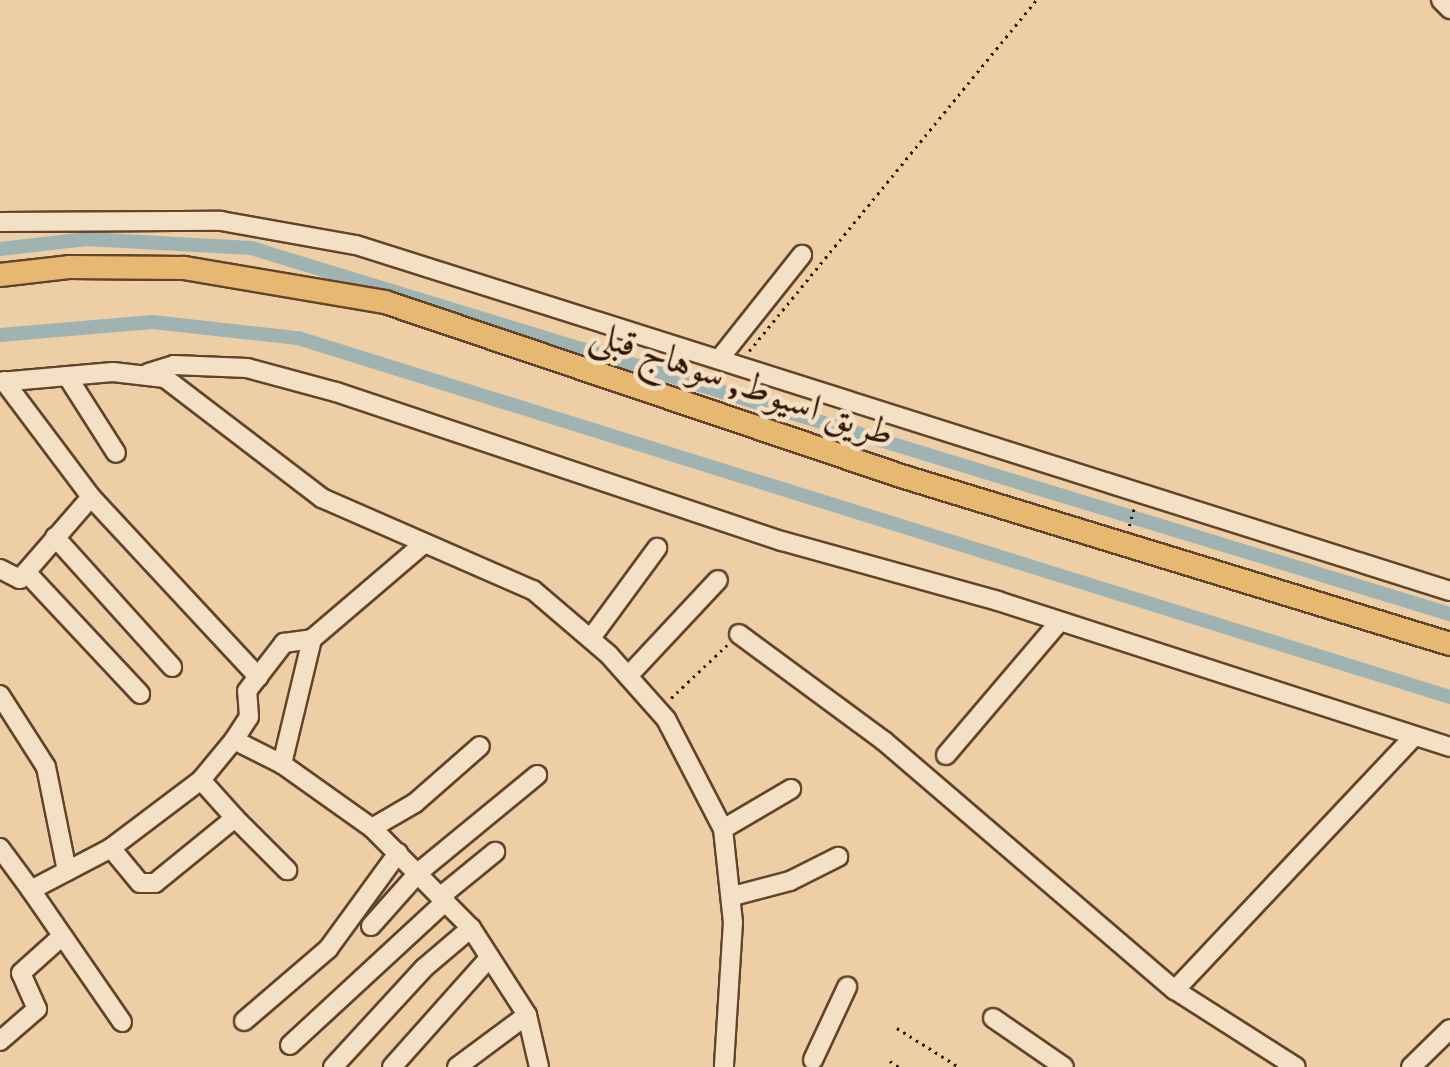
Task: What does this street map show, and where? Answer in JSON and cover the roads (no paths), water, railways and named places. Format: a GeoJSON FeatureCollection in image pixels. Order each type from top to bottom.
{"type":"FeatureCollection","features":[{"type":"Feature","properties":{"kind":"main road","name":"طريق اسيوط, سوهاج قبلى"},"geometry":{"type":"LineString","coordinates":[[0,275],[69,267],[184,268],[385,302],[938,488],[1450,644]]}},
{"type":"Feature","properties":{"kind":"street"},"geometry":{"type":"LineString","coordinates":[[1442,0],[1450,8]]}},
{"type":"Feature","properties":{"kind":"street"},"geometry":{"type":"LineString","coordinates":[[0,222],[159,218],[312,236],[740,364],[1450,591]]}},
{"type":"Feature","properties":{"kind":"street"},"geometry":{"type":"LineString","coordinates":[[720,358],[802,254]]}},
{"type":"Feature","properties":{"kind":"street"},"geometry":{"type":"LineString","coordinates":[[2,382],[148,373],[174,365],[247,368],[336,392],[782,541],[1059,622],[1450,747]]}},
{"type":"Feature","properties":{"kind":"street"},"geometry":{"type":"LineString","coordinates":[[148,373],[173,382],[310,490],[421,546],[533,590],[591,638],[659,709],[723,829],[733,896],[724,1067]]}},
{"type":"Feature","properties":{"kind":"street"},"geometry":{"type":"LineString","coordinates":[[67,376],[116,453]]}},
{"type":"Feature","properties":{"kind":"street"},"geometry":{"type":"LineString","coordinates":[[2,382],[91,497],[258,677]]}},
{"type":"Feature","properties":{"kind":"street"},"geometry":{"type":"LineString","coordinates":[[0,569],[14,582],[91,497]]}},
{"type":"Feature","properties":{"kind":"street"},"geometry":{"type":"LineString","coordinates":[[55,537],[172,667]]}},
{"type":"Feature","properties":{"kind":"street"},"geometry":{"type":"LineString","coordinates":[[30,890],[111,848],[201,780],[248,717],[247,691],[284,643],[312,639],[421,546]]}},
{"type":"Feature","properties":{"kind":"street"},"geometry":{"type":"LineString","coordinates":[[591,638],[657,548]]}},
{"type":"Feature","properties":{"kind":"street"},"geometry":{"type":"LineString","coordinates":[[26,572],[140,694]]}},
{"type":"Feature","properties":{"kind":"street"},"geometry":{"type":"LineString","coordinates":[[629,675],[718,580]]}},
{"type":"Feature","properties":{"kind":"street"},"geometry":{"type":"LineString","coordinates":[[946,755],[1059,622]]}},
{"type":"Feature","properties":{"kind":"street"},"geometry":{"type":"LineString","coordinates":[[739,634],[884,741],[1175,990],[1296,1067]]}},
{"type":"Feature","properties":{"kind":"street"},"geometry":{"type":"LineString","coordinates":[[282,764],[312,639]]}},
{"type":"Feature","properties":{"kind":"street"},"geometry":{"type":"LineString","coordinates":[[0,695],[46,767],[67,871]]}},
{"type":"Feature","properties":{"kind":"street"},"geometry":{"type":"LineString","coordinates":[[1175,990],[1414,736]]}},
{"type":"Feature","properties":{"kind":"street"},"geometry":{"type":"LineString","coordinates":[[234,740],[282,764],[372,828],[444,898],[471,928],[527,1016],[537,1066]]}},
{"type":"Feature","properties":{"kind":"street"},"geometry":{"type":"LineString","coordinates":[[372,828],[414,803],[480,746]]}},
{"type":"Feature","properties":{"kind":"street"},"geometry":{"type":"LineString","coordinates":[[371,926],[419,872],[537,774]]}},
{"type":"Feature","properties":{"kind":"street"},"geometry":{"type":"LineString","coordinates":[[201,780],[287,870]]}},
{"type":"Feature","properties":{"kind":"street"},"geometry":{"type":"LineString","coordinates":[[723,829],[791,789]]}},
{"type":"Feature","properties":{"kind":"street"},"geometry":{"type":"LineString","coordinates":[[111,848],[140,883],[151,886],[235,818]]}},
{"type":"Feature","properties":{"kind":"street"},"geometry":{"type":"LineString","coordinates":[[290,1045],[494,852]]}},
{"type":"Feature","properties":{"kind":"street"},"geometry":{"type":"LineString","coordinates":[[2,853],[122,1022]]}},
{"type":"Feature","properties":{"kind":"street"},"geometry":{"type":"LineString","coordinates":[[244,1021],[328,949],[398,854]]}},
{"type":"Feature","properties":{"kind":"street"},"geometry":{"type":"LineString","coordinates":[[733,896],[790,881],[838,856]]}},
{"type":"Feature","properties":{"kind":"street"},"geometry":{"type":"LineString","coordinates":[[333,1067],[424,968],[471,928]]}},
{"type":"Feature","properties":{"kind":"street"},"geometry":{"type":"LineString","coordinates":[[0,1041],[37,1008],[21,973],[60,938]]}},
{"type":"Feature","properties":{"kind":"street"},"geometry":{"type":"LineString","coordinates":[[392,1067],[490,957]]}},
{"type":"Feature","properties":{"kind":"street"},"geometry":{"type":"LineString","coordinates":[[815,1065],[847,987]]}},
{"type":"Feature","properties":{"kind":"street"},"geometry":{"type":"LineString","coordinates":[[457,1067],[527,1016]]}},
{"type":"Feature","properties":{"kind":"street"},"geometry":{"type":"LineString","coordinates":[[993,1018],[1064,1067]]}},
{"type":"Feature","properties":{"kind":"street"},"geometry":{"type":"LineString","coordinates":[[1411,1067],[1450,1029]]}},
{"type":"Feature","properties":{"kind":"waterway"},"geometry":{"type":"LineString","coordinates":[[0,249],[86,239],[251,248],[1450,614]]}},
{"type":"Feature","properties":{"kind":"waterway"},"geometry":{"type":"LineString","coordinates":[[0,335],[152,322],[298,338],[1450,697]]}}]}
